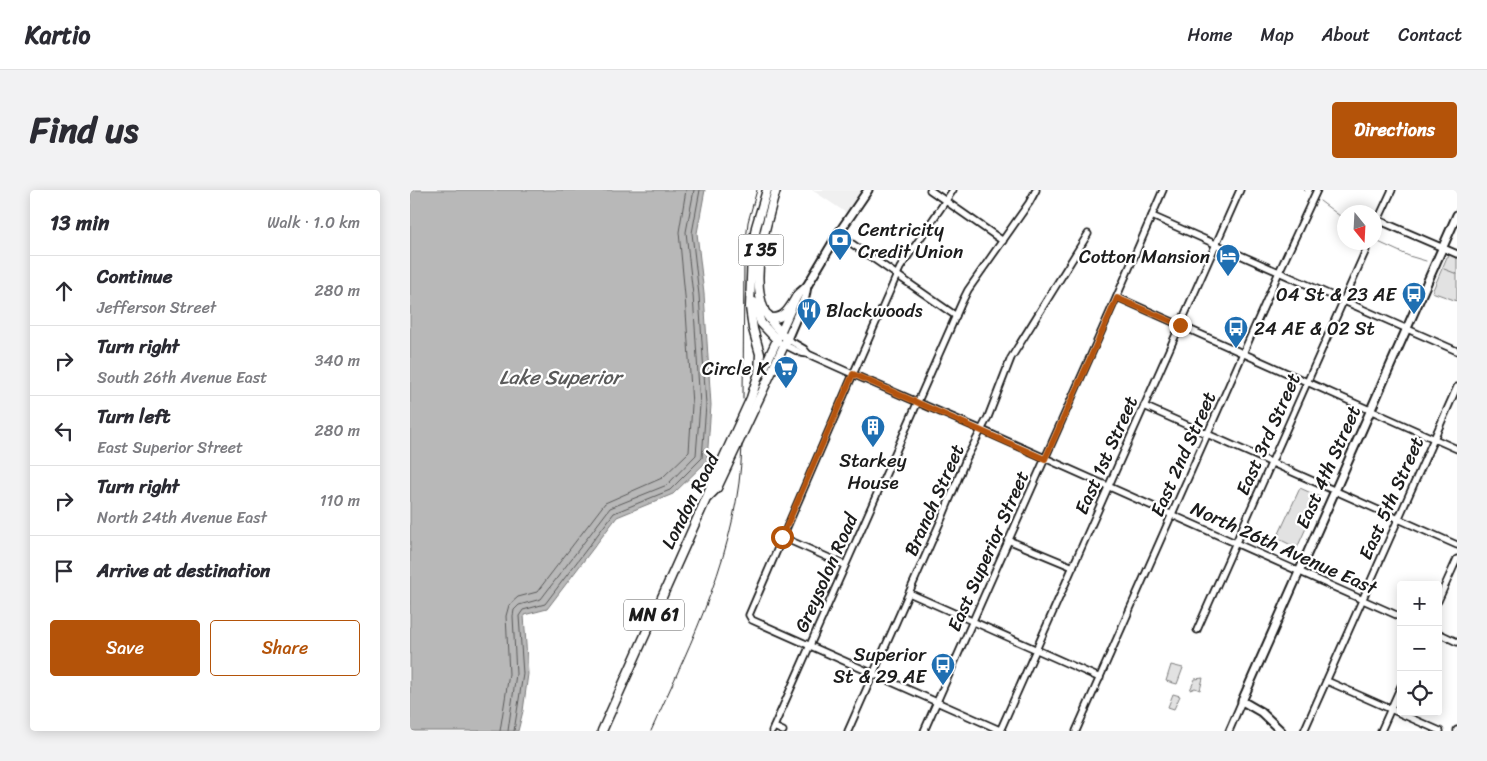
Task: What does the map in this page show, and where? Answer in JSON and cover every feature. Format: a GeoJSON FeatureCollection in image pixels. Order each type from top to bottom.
{"type":"FeatureCollection","features":[{"type":"Feature","properties":{"kind":"highway","name":"I 35"},"geometry":{"type":"LineString","coordinates":[[767,190],[756,227],[752,251],[751,288],[756,311],[762,323],[778,336]]}},
{"type":"Feature","properties":{"kind":"highway","name":"I 35"},"geometry":{"type":"LineString","coordinates":[[776,190],[763,234],[759,270],[760,291],[765,312],[778,336]]}},
{"type":"Feature","properties":{"kind":"highway"},"geometry":{"type":"LineString","coordinates":[[751,288],[750,307],[760,360],[759,373],[751,398]]}},
{"type":"Feature","properties":{"kind":"highway"},"geometry":{"type":"LineString","coordinates":[[765,312],[772,318],[785,315],[798,294]]}},
{"type":"Feature","properties":{"kind":"highway"},"geometry":{"type":"LineString","coordinates":[[778,336],[786,342]]}},
{"type":"Feature","properties":{"kind":"highway","name":"London Road"},"geometry":{"type":"LineString","coordinates":[[751,398],[778,336]]}},
{"type":"Feature","properties":{"kind":"highway","name":"London Road"},"geometry":{"type":"LineString","coordinates":[[602,731],[706,499],[717,488],[786,342]]}},
{"type":"Feature","properties":{"kind":"highway","name":"MN 61"},"geometry":{"type":"LineString","coordinates":[[706,499],[710,484],[751,398]]}},
{"type":"Feature","properties":{"kind":"main road","name":"London Road"},"geometry":{"type":"LineString","coordinates":[[778,336],[798,294],[807,286],[838,234],[868,190]]}},
{"type":"Feature","properties":{"kind":"main road","name":"East 4th Street"},"geometry":{"type":"LineString","coordinates":[[1242,701],[1457,215]]}},
{"type":"Feature","properties":{"kind":"main road","name":"London Road"},"geometry":{"type":"LineString","coordinates":[[786,342],[805,297],[807,286]]}},
{"type":"Feature","properties":{"kind":"main road"},"geometry":{"type":"LineString","coordinates":[[1242,701],[1260,712],[1281,731]]}},
{"type":"Feature","properties":{"kind":"street"},"geometry":{"type":"LineString","coordinates":[[930,190],[1003,241]]}},
{"type":"Feature","properties":{"kind":"street"},"geometry":{"type":"LineString","coordinates":[[953,190],[904,262],[853,374],[749,612],[749,616],[752,620],[1001,731]]}},
{"type":"Feature","properties":{"kind":"street","name":"Greysolon Road"},"geometry":{"type":"LineString","coordinates":[[773,729],[968,290],[1029,204],[1036,190]]}},
{"type":"Feature","properties":{"kind":"street","name":"East Superior Street"},"geometry":{"type":"LineString","coordinates":[[924,731],[1117,298],[1163,190]]}},
{"type":"Feature","properties":{"kind":"street","name":"East 1st Street"},"geometry":{"type":"LineString","coordinates":[[1001,731],[1240,190]]}},
{"type":"Feature","properties":{"kind":"street","name":"East 2nd Street"},"geometry":{"type":"LineString","coordinates":[[1076,731],[1317,190]]}},
{"type":"Feature","properties":{"kind":"street"},"geometry":{"type":"LineString","coordinates":[[1392,190],[1378,220],[1457,254]]}},
{"type":"Feature","properties":{"kind":"street"},"geometry":{"type":"LineString","coordinates":[[1152,216],[1457,351]]}},
{"type":"Feature","properties":{"kind":"street"},"geometry":{"type":"LineString","coordinates":[[838,234],[956,316]]}},
{"type":"Feature","properties":{"kind":"street","name":"Branch Street"},"geometry":{"type":"LineString","coordinates":[[848,731],[966,459],[982,430],[1014,354],[1088,234]]}},
{"type":"Feature","properties":{"kind":"street","name":"East 3rd Street"},"geometry":{"type":"LineString","coordinates":[[1197,630],[1366,250]]}},
{"type":"Feature","properties":{"kind":"street"},"geometry":{"type":"LineString","coordinates":[[1117,298],[1457,449]]}},
{"type":"Feature","properties":{"kind":"street","name":"North 26th Avenue East"},"geometry":{"type":"LineString","coordinates":[[786,342],[801,353],[808,354],[982,430],[1397,615]]}},
{"type":"Feature","properties":{"kind":"street","name":"East 5th Street"},"geometry":{"type":"LineString","coordinates":[[1304,731],[1457,387]]}},
{"type":"Feature","properties":{"kind":"street"},"geometry":{"type":"LineString","coordinates":[[1144,406],[1457,545]]}},
{"type":"Feature","properties":{"kind":"street"},"geometry":{"type":"LineString","coordinates":[[782,537],[845,565]]}},
{"type":"Feature","properties":{"kind":"street"},"geometry":{"type":"LineString","coordinates":[[1008,540],[1073,568]]}},
{"type":"Feature","properties":{"kind":"street"},"geometry":{"type":"LineString","coordinates":[[1442,592],[1457,559]]}},
{"type":"Feature","properties":{"kind":"street"},"geometry":{"type":"LineString","coordinates":[[909,593],[1100,678]]}},
{"type":"Feature","properties":{"kind":"street"},"geometry":{"type":"LineString","coordinates":[[1442,635],[1457,642]]}},
{"type":"Feature","properties":{"kind":"street"},"geometry":{"type":"LineString","coordinates":[[1327,681],[1440,731]]}},
{"type":"Feature","properties":{"kind":"street"},"geometry":{"type":"LineString","coordinates":[[1381,731],[1397,694]]}},
{"type":"Feature","properties":{"kind":"street","name":"East 4th Street"},"geometry":{"type":"LineString","coordinates":[[1228,731],[1242,701]]}},
{"type":"Feature","properties":{"kind":"street"},"geometry":{"type":"LineString","coordinates":[[773,729],[784,731]]}},
{"type":"Feature","properties":{"kind":"shaded area"},"geometry":{"type":"Polygon","coordinates":[[[812,190],[864,190],[848,214],[812,190]]]}},
{"type":"Feature","properties":{"kind":"shaded area"},"geometry":{"type":"Polygon","coordinates":[[[1451,255],[1457,258],[1457,301],[1432,292],[1447,257],[1451,255]]]}},
{"type":"Feature","properties":{"kind":"shaded area"},"geometry":{"type":"Polygon","coordinates":[[[1300,488],[1320,497],[1297,548],[1277,538],[1300,488]]]}},
{"type":"Feature","properties":{"kind":"shaded area"},"geometry":{"type":"Polygon","coordinates":[[[1171,665],[1183,668],[1177,684],[1166,681],[1171,665]]]}},
{"type":"Feature","properties":{"kind":"shaded area"},"geometry":{"type":"Polygon","coordinates":[[[1203,678],[1200,690],[1195,688],[1190,690],[1195,679],[1203,678]]]}},
{"type":"Feature","properties":{"kind":"shaded area"},"geometry":{"type":"Polygon","coordinates":[[[1173,694],[1180,696],[1174,709],[1168,707],[1173,694]]]}},
{"type":"Feature","properties":{"kind":"water","name":"Lake Superior"},"geometry":{"type":"Polygon","coordinates":[[[410,190],[705,190],[697,233],[704,294],[711,405],[707,461],[673,494],[617,517],[547,609],[524,615],[528,674],[518,731],[410,731],[410,190]]]}},
{"type":"Feature","properties":{"kind":"waterway"},"geometry":{"type":"LineString","coordinates":[[1320,201],[1337,214]]}},
{"type":"Feature","properties":{"kind":"waterway"},"geometry":{"type":"LineString","coordinates":[[1382,244],[1409,256],[1426,261]]}},
{"type":"Feature","properties":{"kind":"waterway"},"geometry":{"type":"LineString","coordinates":[[1444,269],[1457,274]]}},
{"type":"Feature","properties":{"kind":"railway"},"geometry":{"type":"LineString","coordinates":[[743,399],[744,259],[748,222],[757,190]]}},
{"type":"Feature","properties":{"kind":"railway"},"geometry":{"type":"LineString","coordinates":[[651,731],[683,662],[723,557],[739,483],[742,445]]}},
{"type":"Feature","properties":{"kind":"place","name":"Centricity Credit Union"},"geometry":{"type":"Point","coordinates":[840,261]}},
{"type":"Feature","properties":{"kind":"place","name":"Cotton Mansion"},"geometry":{"type":"Point","coordinates":[1228,277]}},
{"type":"Feature","properties":{"kind":"place","name":"04 St & 23 AE"},"geometry":{"type":"Point","coordinates":[1414,315]}},
{"type":"Feature","properties":{"kind":"place","name":"Blackwoods"},"geometry":{"type":"Point","coordinates":[809,331]}},
{"type":"Feature","properties":{"kind":"place","name":"24 AE & 02 St"},"geometry":{"type":"Point","coordinates":[1236,349]}},
{"type":"Feature","properties":{"kind":"place","name":"Circle K"},"geometry":{"type":"Point","coordinates":[786,389]}},
{"type":"Feature","properties":{"kind":"place","name":"Starkey House"},"geometry":{"type":"Point","coordinates":[873,448]}},
{"type":"Feature","properties":{"kind":"place","name":"Superior St & 29 AE"},"geometry":{"type":"Point","coordinates":[943,686]}},
{"type":"Feature","properties":{"kind":"route"},"geometry":{"type":"LineString","coordinates":[[782,537],[853,374],[1045,459],[1117,298],[1180,325]]}}]}
